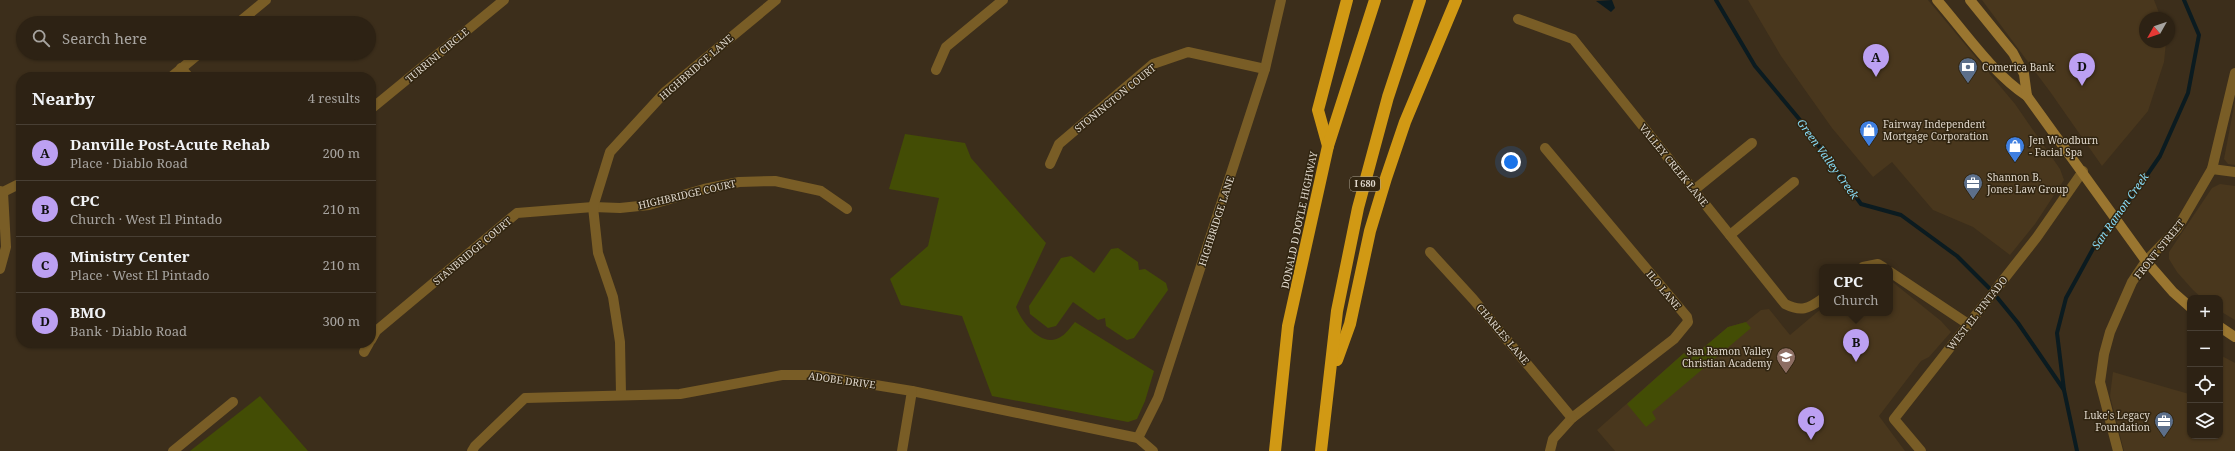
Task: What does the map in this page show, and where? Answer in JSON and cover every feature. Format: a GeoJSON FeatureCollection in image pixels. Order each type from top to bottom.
{"type":"FeatureCollection","features":[{"type":"Feature","properties":{"kind":"highway"},"geometry":{"type":"LineString","coordinates":[[1328,146],[1318,110],[1347,0]]}},
{"type":"Feature","properties":{"kind":"highway","name":"DONALD D DOYLE HIGHWAY"},"geometry":{"type":"LineString","coordinates":[[1275,451],[1288,326],[1328,146],[1375,0]]}},
{"type":"Feature","properties":{"kind":"highway","name":"I 680"},"geometry":{"type":"LineString","coordinates":[[1321,451],[1332,374],[1337,311],[1358,208],[1388,97],[1420,0]]}},
{"type":"Feature","properties":{"kind":"highway"},"geometry":{"type":"LineString","coordinates":[[1332,374],[1350,324],[1370,231],[1386,178],[1405,122],[1456,0]]}},
{"type":"Feature","properties":{"kind":"street"},"geometry":{"type":"LineString","coordinates":[[247,16],[266,0]]}},
{"type":"Feature","properties":{"kind":"street","name":"TURRINI CIRCLE"},"geometry":{"type":"LineString","coordinates":[[376,105],[504,0]]}},
{"type":"Feature","properties":{"kind":"street","name":"HIGHBRIDGE LANE"},"geometry":{"type":"LineString","coordinates":[[621,394],[620,342],[618,327],[613,297],[598,253],[593,207],[610,152],[666,90],[776,0]]}},
{"type":"Feature","properties":{"kind":"street"},"geometry":{"type":"LineString","coordinates":[[936,70],[946,47],[1003,0]]}},
{"type":"Feature","properties":{"kind":"street","name":"HIGHBRIDGE LANE"},"geometry":{"type":"LineString","coordinates":[[1138,438],[1158,398],[1264,69],[1281,0]]}},
{"type":"Feature","properties":{"kind":"street"},"geometry":{"type":"LineString","coordinates":[[1937,0],[1977,48],[2014,88],[2027,96],[2083,171],[2146,261],[2173,292],[2187,304]]}},
{"type":"Feature","properties":{"kind":"street"},"geometry":{"type":"LineString","coordinates":[[1970,0],[2012,53],[2024,74],[2027,96]]}},
{"type":"Feature","properties":{"kind":"street","name":"VALLEY CREEK LANE"},"geometry":{"type":"LineString","coordinates":[[1518,19],[1573,39],[1785,304],[1796,309],[1812,306],[1819,301]]}},
{"type":"Feature","properties":{"kind":"street","name":"STONINGTON COURT"},"geometry":{"type":"LineString","coordinates":[[1050,164],[1059,144],[1153,64],[1188,52],[1264,69]]}},
{"type":"Feature","properties":{"kind":"street"},"geometry":{"type":"LineString","coordinates":[[177,72],[191,60]]}},
{"type":"Feature","properties":{"kind":"street"},"geometry":{"type":"LineString","coordinates":[[181,68],[185,72]]}},
{"type":"Feature","properties":{"kind":"street","name":"FRONT STREET"},"geometry":{"type":"LineString","coordinates":[[2118,451],[2100,382],[2104,354],[2119,308],[2132,282],[2146,261],[2176,229],[2212,169],[2235,73]]}},
{"type":"Feature","properties":{"kind":"street"},"geometry":{"type":"LineString","coordinates":[[1694,190],[1752,143]]}},
{"type":"Feature","properties":{"kind":"street","name":"ILO LANE"},"geometry":{"type":"LineString","coordinates":[[1545,148],[1687,317],[1688,322],[1674,339],[1572,418],[1554,439],[1550,451]]}},
{"type":"Feature","properties":{"kind":"street"},"geometry":{"type":"LineString","coordinates":[[2212,169],[2235,172]]}},
{"type":"Feature","properties":{"kind":"street","name":"WEST EL PINTADO"},"geometry":{"type":"LineString","coordinates":[[1921,451],[1894,419],[2037,238],[2083,171]]}},
{"type":"Feature","properties":{"kind":"street","name":"HIGHBRIDGE COURT"},"geometry":{"type":"LineString","coordinates":[[593,207],[620,208],[649,205],[704,189],[732,183],[775,181],[821,191],[847,209]]}},
{"type":"Feature","properties":{"kind":"street"},"geometry":{"type":"LineString","coordinates":[[1730,235],[1794,182]]}},
{"type":"Feature","properties":{"kind":"street"},"geometry":{"type":"LineString","coordinates":[[0,269],[6,247],[1,191],[16,185]]}},
{"type":"Feature","properties":{"kind":"street","name":"STANBRIDGE COURT"},"geometry":{"type":"LineString","coordinates":[[376,331],[517,213],[593,207]]}},
{"type":"Feature","properties":{"kind":"street","name":"CHARLES LANE"},"geometry":{"type":"LineString","coordinates":[[1430,252],[1474,299],[1572,418]]}},
{"type":"Feature","properties":{"kind":"street"},"geometry":{"type":"LineString","coordinates":[[1893,274],[1971,320]]}},
{"type":"Feature","properties":{"kind":"street"},"geometry":{"type":"LineString","coordinates":[[2223,329],[2235,337]]}},
{"type":"Feature","properties":{"kind":"street","name":"ADOBE DRIVE"},"geometry":{"type":"LineString","coordinates":[[472,451],[475,446],[525,398],[621,394],[680,394],[782,375],[814,375],[912,391],[1138,438],[1153,451]]}},
{"type":"Feature","properties":{"kind":"street"},"geometry":{"type":"LineString","coordinates":[[902,451],[912,391]]}},
{"type":"Feature","properties":{"kind":"street"},"geometry":{"type":"LineString","coordinates":[[173,451],[233,402]]}},
{"type":"Feature","properties":{"kind":"shaded area"},"geometry":{"type":"Polygon","coordinates":[[[1612,0],[1615,8],[1611,12],[1596,1],[1612,0]]]}},
{"type":"Feature","properties":{"kind":"shaded area"},"geometry":{"type":"Polygon","coordinates":[[[1748,0],[1928,0],[2015,104],[2060,169],[2064,180],[2035,224],[2010,255],[1973,227],[1933,210],[1892,162],[1873,177],[1832,128],[1781,56],[1748,0]]]}},
{"type":"Feature","properties":{"kind":"shaded area"},"geometry":{"type":"Polygon","coordinates":[[[1982,0],[2154,0],[2159,12],[2139,12],[2139,48],[2165,48],[2164,62],[2148,111],[2102,166],[2051,93],[1982,0]]]}},
{"type":"Feature","properties":{"kind":"shaded area"},"geometry":{"type":"Polygon","coordinates":[[[2235,101],[2235,165],[2228,164],[2224,159],[2235,101]]]}},
{"type":"Feature","properties":{"kind":"shaded area"},"geometry":{"type":"Polygon","coordinates":[[[2220,184],[2235,186],[2235,320],[2223,313],[2223,295],[2199,295],[2177,272],[2169,259],[2169,252],[2212,188],[2220,184]]]}},
{"type":"Feature","properties":{"kind":"shaded area","name":"San Ramon Valley Christian Academy"},"geometry":{"type":"Polygon","coordinates":[[[1893,282],[1941,321],[1951,332],[1929,357],[1921,361],[1879,416],[1905,451],[1615,451],[1597,430],[1684,353],[1690,359],[1728,327],[1746,322],[1761,310],[1769,309],[1790,335],[1819,311],[1819,316],[1893,316],[1893,282]]]}},
{"type":"Feature","properties":{"kind":"shaded area"},"geometry":{"type":"Polygon","coordinates":[[[2223,357],[2235,363],[2235,451],[2124,451],[2110,396],[2113,372],[2187,393],[2187,439],[2223,439],[2223,357]]]}},
{"type":"Feature","properties":{"kind":"green space"},"geometry":{"type":"Polygon","coordinates":[[[905,134],[965,143],[971,158],[1046,243],[1016,307],[1023,320],[1034,333],[1048,340],[1055,339],[1064,335],[1075,322],[1154,371],[1145,401],[1137,419],[1128,422],[992,396],[962,316],[901,305],[890,279],[928,246],[939,198],[889,189],[905,134]]]}},
{"type":"Feature","properties":{"kind":"green space"},"geometry":{"type":"Polygon","coordinates":[[[1118,248],[1138,262],[1139,270],[1145,269],[1166,283],[1168,290],[1134,338],[1127,340],[1106,326],[1105,318],[1098,320],[1073,302],[1056,326],[1048,328],[1030,314],[1029,306],[1061,258],[1071,256],[1094,273],[1111,249],[1118,248]]]}},
{"type":"Feature","properties":{"kind":"green space"},"geometry":{"type":"Polygon","coordinates":[[[1746,322],[1751,328],[1652,412],[1656,419],[1646,427],[1627,404],[1684,353],[1690,359],[1728,327],[1746,322]]]}},
{"type":"Feature","properties":{"kind":"green space"},"geometry":{"type":"Polygon","coordinates":[[[260,396],[308,451],[190,451],[260,396]]]}},
{"type":"Feature","properties":{"kind":"waterway","name":"Green Valley Creek"},"geometry":{"type":"LineString","coordinates":[[1716,0],[1755,66],[1800,120],[1861,204],[1901,215],[1957,256],[1991,290],[2018,323],[2064,390]]}},
{"type":"Feature","properties":{"kind":"waterway","name":"San Ramon Creek"},"geometry":{"type":"LineString","coordinates":[[2077,451],[2064,390],[2057,333],[2066,298],[2100,236],[2134,194],[2160,156],[2188,93],[2199,35],[2184,0]]}},
{"type":"Feature","properties":{"kind":"place","name":"Danville Post-Acute Rehab"},"geometry":{"type":"Point","coordinates":[1876,77]}},
{"type":"Feature","properties":{"kind":"place","name":"Comerica Bank"},"geometry":{"type":"Point","coordinates":[1968,84]}},
{"type":"Feature","properties":{"kind":"place","name":"BMO"},"geometry":{"type":"Point","coordinates":[2082,86]}},
{"type":"Feature","properties":{"kind":"place","name":"Fairway Independent Mortgage Corporation"},"geometry":{"type":"Point","coordinates":[1869,147]}},
{"type":"Feature","properties":{"kind":"place","name":"Jen Woodburn - Facial Spa"},"geometry":{"type":"Point","coordinates":[2015,163]}},
{"type":"Feature","properties":{"kind":"place","name":"Shannon B. Jones Law Group"},"geometry":{"type":"Point","coordinates":[1973,200]}},
{"type":"Feature","properties":{"kind":"place","name":"CPC"},"geometry":{"type":"Point","coordinates":[1856,362]}},
{"type":"Feature","properties":{"kind":"place","name":"San Ramon Valley Christian Academy"},"geometry":{"type":"Point","coordinates":[1786,374]}},
{"type":"Feature","properties":{"kind":"place","name":"Luke's Legacy Foundation"},"geometry":{"type":"Point","coordinates":[2164,438]}},
{"type":"Feature","properties":{"kind":"place","name":"Ministry Center"},"geometry":{"type":"Point","coordinates":[1811,440]}}]}
